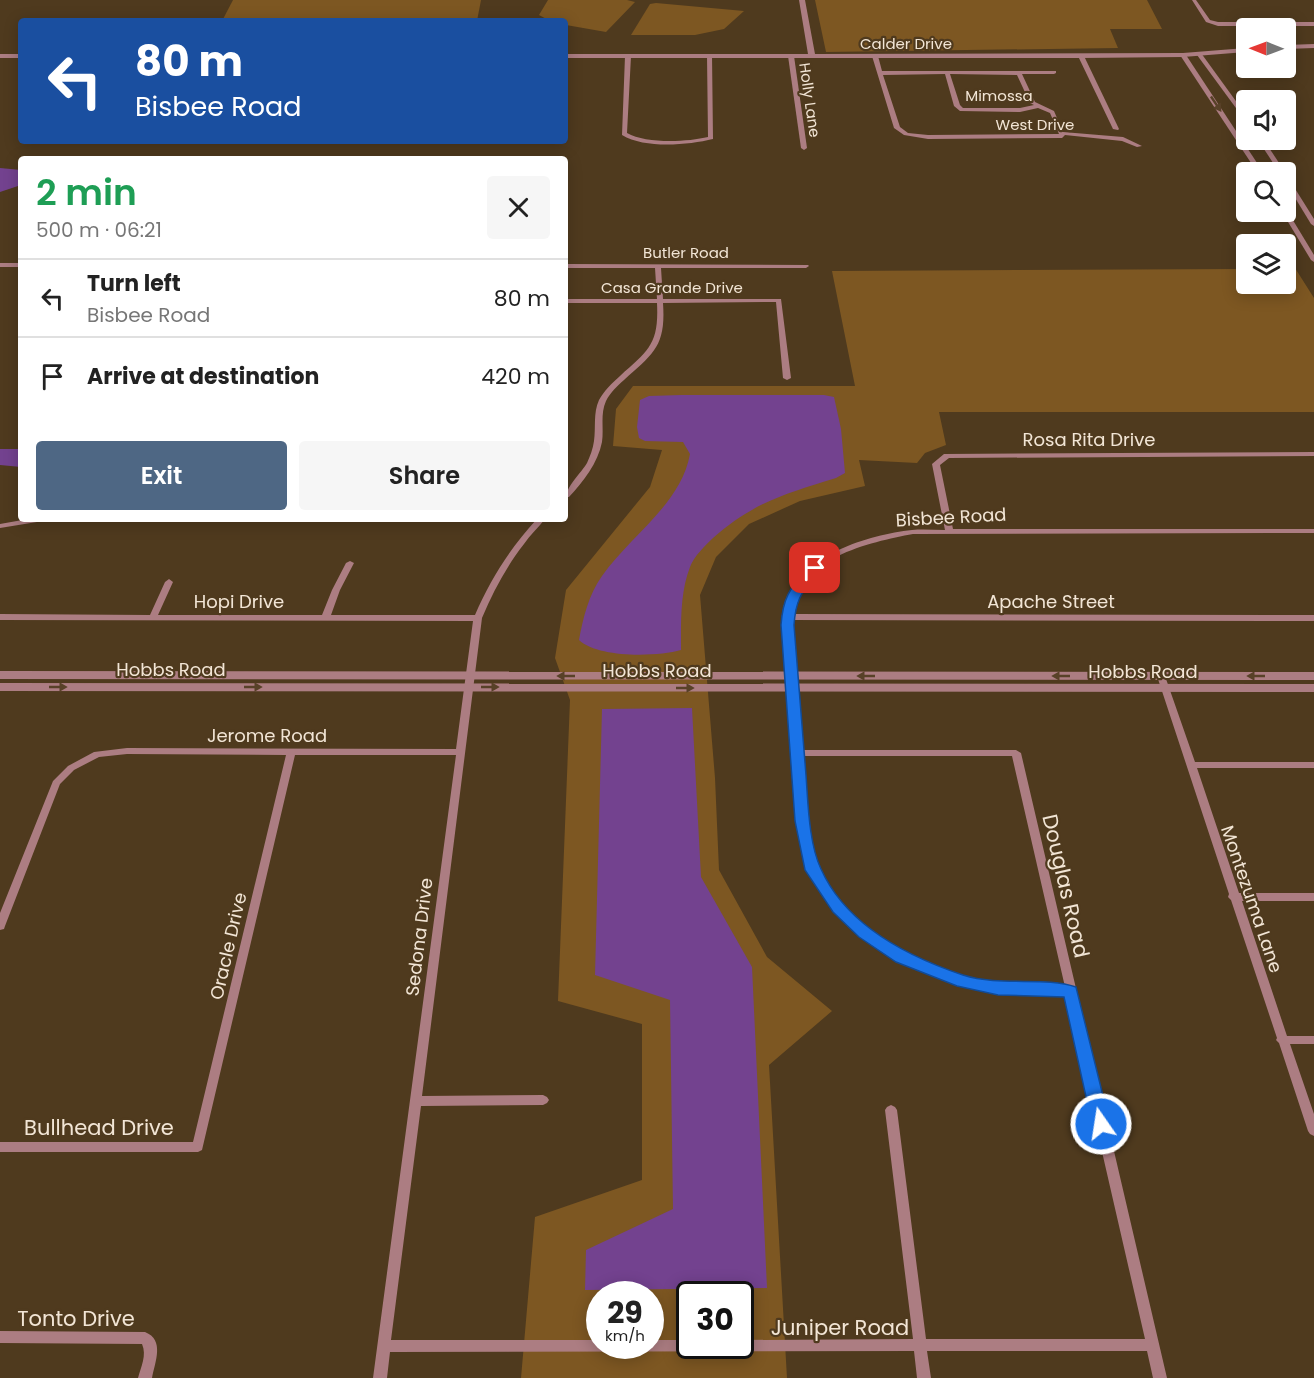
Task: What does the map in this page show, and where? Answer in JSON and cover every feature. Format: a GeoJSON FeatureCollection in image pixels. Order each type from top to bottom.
{"type":"FeatureCollection","features":[{"type":"Feature","properties":{"kind":"street"},"geometry":{"type":"LineString","coordinates":[[802,0],[812,56]]}},
{"type":"Feature","properties":{"kind":"street"},"geometry":{"type":"LineString","coordinates":[[1194,0],[1208,21],[1218,24],[1314,24]]}},
{"type":"Feature","properties":{"kind":"street"},"geometry":{"type":"LineString","coordinates":[[1296,47],[1314,46]]}},
{"type":"Feature","properties":{"kind":"street","name":"Calder Drive"},"geometry":{"type":"LineString","coordinates":[[568,56],[1081,56],[1183,55],[1236,51]]}},
{"type":"Feature","properties":{"kind":"street"},"geometry":{"type":"LineString","coordinates":[[1199,54],[1236,104]]}},
{"type":"Feature","properties":{"kind":"street"},"geometry":{"type":"LineString","coordinates":[[1183,55],[1253,162]]}},
{"type":"Feature","properties":{"kind":"street"},"geometry":{"type":"LineString","coordinates":[[0,56],[18,56]]}},
{"type":"Feature","properties":{"kind":"street"},"geometry":{"type":"LineString","coordinates":[[628,56],[625,135],[629,139],[642,141],[698,141],[711,138],[710,56]]}},
{"type":"Feature","properties":{"kind":"street","name":"Holly Lane"},"geometry":{"type":"LineString","coordinates":[[791,56],[804,148]]}},
{"type":"Feature","properties":{"kind":"street"},"geometry":{"type":"LineString","coordinates":[[875,56],[880,73],[1019,73],[1033,103],[1038,106]]}},
{"type":"Feature","properties":{"kind":"street"},"geometry":{"type":"LineString","coordinates":[[1081,56],[1116,129]]}},
{"type":"Feature","properties":{"kind":"street"},"geometry":{"type":"LineString","coordinates":[[1009,73],[1054,72]]}},
{"type":"Feature","properties":{"kind":"street","name":"West Drive"},"geometry":{"type":"LineString","coordinates":[[880,73],[897,128],[906,134],[928,137],[965,137],[1062,136],[1061,133],[1123,139],[1139,146]]}},
{"type":"Feature","properties":{"kind":"street","name":"Mimossa"},"geometry":{"type":"LineString","coordinates":[[947,73],[957,106],[962,110],[1020,110],[1038,106],[1052,112],[1061,133]]}},
{"type":"Feature","properties":{"kind":"street"},"geometry":{"type":"LineString","coordinates":[[1296,195],[1314,224]]}},
{"type":"Feature","properties":{"kind":"street"},"geometry":{"type":"LineString","coordinates":[[1290,222],[1314,260]]}},
{"type":"Feature","properties":{"kind":"street"},"geometry":{"type":"LineString","coordinates":[[0,265],[18,265]]}},
{"type":"Feature","properties":{"kind":"street","name":"Butler Road"},"geometry":{"type":"LineString","coordinates":[[568,266],[806,266]]}},
{"type":"Feature","properties":{"kind":"street"},"geometry":{"type":"LineString","coordinates":[[568,493],[592,460],[598,443],[599,417],[603,400],[656,343],[660,326],[658,266]]}},
{"type":"Feature","properties":{"kind":"street","name":"Casa Grande Drive"},"geometry":{"type":"LineString","coordinates":[[568,301],[779,300],[787,378]]}},
{"type":"Feature","properties":{"kind":"street","name":"Rosa Rita Drive"},"geometry":{"type":"LineString","coordinates":[[949,531],[936,464],[946,456],[1314,454]]}},
{"type":"Feature","properties":{"kind":"street"},"geometry":{"type":"LineString","coordinates":[[0,526],[25,522]]}},
{"type":"Feature","properties":{"kind":"street","name":"Sedona Drive"},"geometry":{"type":"LineString","coordinates":[[380,1378],[467,682],[478,618],[491,587],[511,555],[538,522]]}},
{"type":"Feature","properties":{"kind":"street","name":"Bisbee Road"},"geometry":{"type":"LineString","coordinates":[[1070,991],[998,989],[963,981],[902,958],[865,933],[839,908],[813,870],[805,839],[791,682],[788,617],[789,603],[794,593],[815,568],[830,557],[876,539],[913,532],[1314,531]]}},
{"type":"Feature","properties":{"kind":"street"},"geometry":{"type":"LineString","coordinates":[[326,617],[336,590],[350,563]]}},
{"type":"Feature","properties":{"kind":"street"},"geometry":{"type":"LineString","coordinates":[[153,617],[169,582]]}},
{"type":"Feature","properties":{"kind":"street","name":"Hopi Drive"},"geometry":{"type":"LineString","coordinates":[[0,617],[478,618]]}},
{"type":"Feature","properties":{"kind":"street","name":"Apache Street"},"geometry":{"type":"LineString","coordinates":[[788,617],[1314,618]]}},
{"type":"Feature","properties":{"kind":"street","name":"Hobbs Road"},"geometry":{"type":"LineString","coordinates":[[0,675],[467,682]]}},
{"type":"Feature","properties":{"kind":"street","name":"Montezuma Lane"},"geometry":{"type":"LineString","coordinates":[[1161,676],[1233,897],[1314,1131]]}},
{"type":"Feature","properties":{"kind":"street","name":"Hobbs Road"},"geometry":{"type":"LineString","coordinates":[[0,687],[1314,676]]}},
{"type":"Feature","properties":{"kind":"street","name":"Hobbs Road"},"geometry":{"type":"LineString","coordinates":[[791,682],[1165,689],[1314,688]]}},
{"type":"Feature","properties":{"kind":"street","name":"Jerome Road"},"geometry":{"type":"LineString","coordinates":[[0,926],[53,789],[76,763],[97,754],[127,751],[459,752]]}},
{"type":"Feature","properties":{"kind":"street","name":"Oracle Drive"},"geometry":{"type":"LineString","coordinates":[[198,1147],[291,752]]}},
{"type":"Feature","properties":{"kind":"street","name":"Douglas Road"},"geometry":{"type":"LineString","coordinates":[[797,753],[1016,753],[1160,1378]]}},
{"type":"Feature","properties":{"kind":"street"},"geometry":{"type":"LineString","coordinates":[[1190,765],[1314,765]]}},
{"type":"Feature","properties":{"kind":"street"},"geometry":{"type":"LineString","coordinates":[[1233,897],[1314,897]]}},
{"type":"Feature","properties":{"kind":"street"},"geometry":{"type":"LineString","coordinates":[[1282,1040],[1314,1040]]}},
{"type":"Feature","properties":{"kind":"street"},"geometry":{"type":"LineString","coordinates":[[414,1101],[543,1100]]}},
{"type":"Feature","properties":{"kind":"street"},"geometry":{"type":"LineString","coordinates":[[891,1110],[924,1378]]}},
{"type":"Feature","properties":{"kind":"street","name":"Bullhead Drive"},"geometry":{"type":"LineString","coordinates":[[0,1147],[198,1147]]}},
{"type":"Feature","properties":{"kind":"street","name":"Tonto Drive"},"geometry":{"type":"LineString","coordinates":[[0,1337],[145,1338],[150,1342],[151,1354],[145,1378]]}},
{"type":"Feature","properties":{"kind":"street","name":"Juniper Road"},"geometry":{"type":"LineString","coordinates":[[384,1346],[1152,1346]]}},
{"type":"Feature","properties":{"kind":"shaded area"},"geometry":{"type":"Polygon","coordinates":[[[233,0],[481,0],[478,18],[224,18],[233,0]]]}},
{"type":"Feature","properties":{"kind":"shaded area"},"geometry":{"type":"Polygon","coordinates":[[[548,0],[627,0],[635,2],[606,32],[568,25],[568,18],[544,18],[539,15],[548,0]]]}},
{"type":"Feature","properties":{"kind":"shaded area"},"geometry":{"type":"Polygon","coordinates":[[[815,0],[1147,0],[1162,29],[1110,29],[1118,48],[826,52],[815,0]]]}},
{"type":"Feature","properties":{"kind":"shaded area"},"geometry":{"type":"Polygon","coordinates":[[[650,4],[744,11],[724,29],[695,35],[631,35],[650,4]]]}},
{"type":"Feature","properties":{"kind":"shaded area"},"geometry":{"type":"Polygon","coordinates":[[[0,168],[18,170],[18,186],[0,192],[0,168]]]}},
{"type":"Feature","properties":{"kind":"shaded area"},"geometry":{"type":"Polygon","coordinates":[[[1236,269],[1236,294],[1296,294],[1296,270],[1314,298],[1314,412],[939,412],[946,445],[925,453],[917,463],[859,460],[865,486],[800,501],[749,524],[716,557],[700,595],[715,778],[719,870],[767,957],[832,1011],[769,1065],[787,1378],[521,1378],[535,1217],[642,1180],[642,1024],[558,1001],[570,700],[555,658],[566,590],[650,487],[662,450],[613,446],[616,409],[633,386],[855,386],[832,271],[1236,269]]]}},
{"type":"Feature","properties":{"kind":"shaded area"},"geometry":{"type":"Polygon","coordinates":[[[824,395],[834,397],[841,429],[845,473],[756,507],[728,526],[703,548],[692,563],[684,587],[681,650],[643,655],[599,650],[579,640],[593,590],[614,561],[666,504],[685,472],[690,454],[683,442],[645,441],[639,438],[637,427],[640,400],[649,396],[824,395]]]}},
{"type":"Feature","properties":{"kind":"shaded area"},"geometry":{"type":"Polygon","coordinates":[[[0,449],[18,449],[18,467],[0,465],[0,449]]]}},
{"type":"Feature","properties":{"kind":"shaded area"},"geometry":{"type":"Polygon","coordinates":[[[692,708],[701,877],[752,967],[767,1288],[754,1288],[754,1281],[676,1281],[676,1289],[664,1289],[664,1281],[586,1281],[585,1290],[586,1250],[673,1209],[670,1000],[595,975],[602,709],[692,708]]]}},
{"type":"Feature","properties":{"kind":"route"},"geometry":{"type":"LineString","coordinates":[[815,568],[794,593],[789,603],[787,625],[802,821],[806,848],[813,870],[839,908],[865,933],[902,958],[931,971],[998,989],[1070,991],[1101,1124]]}}]}
